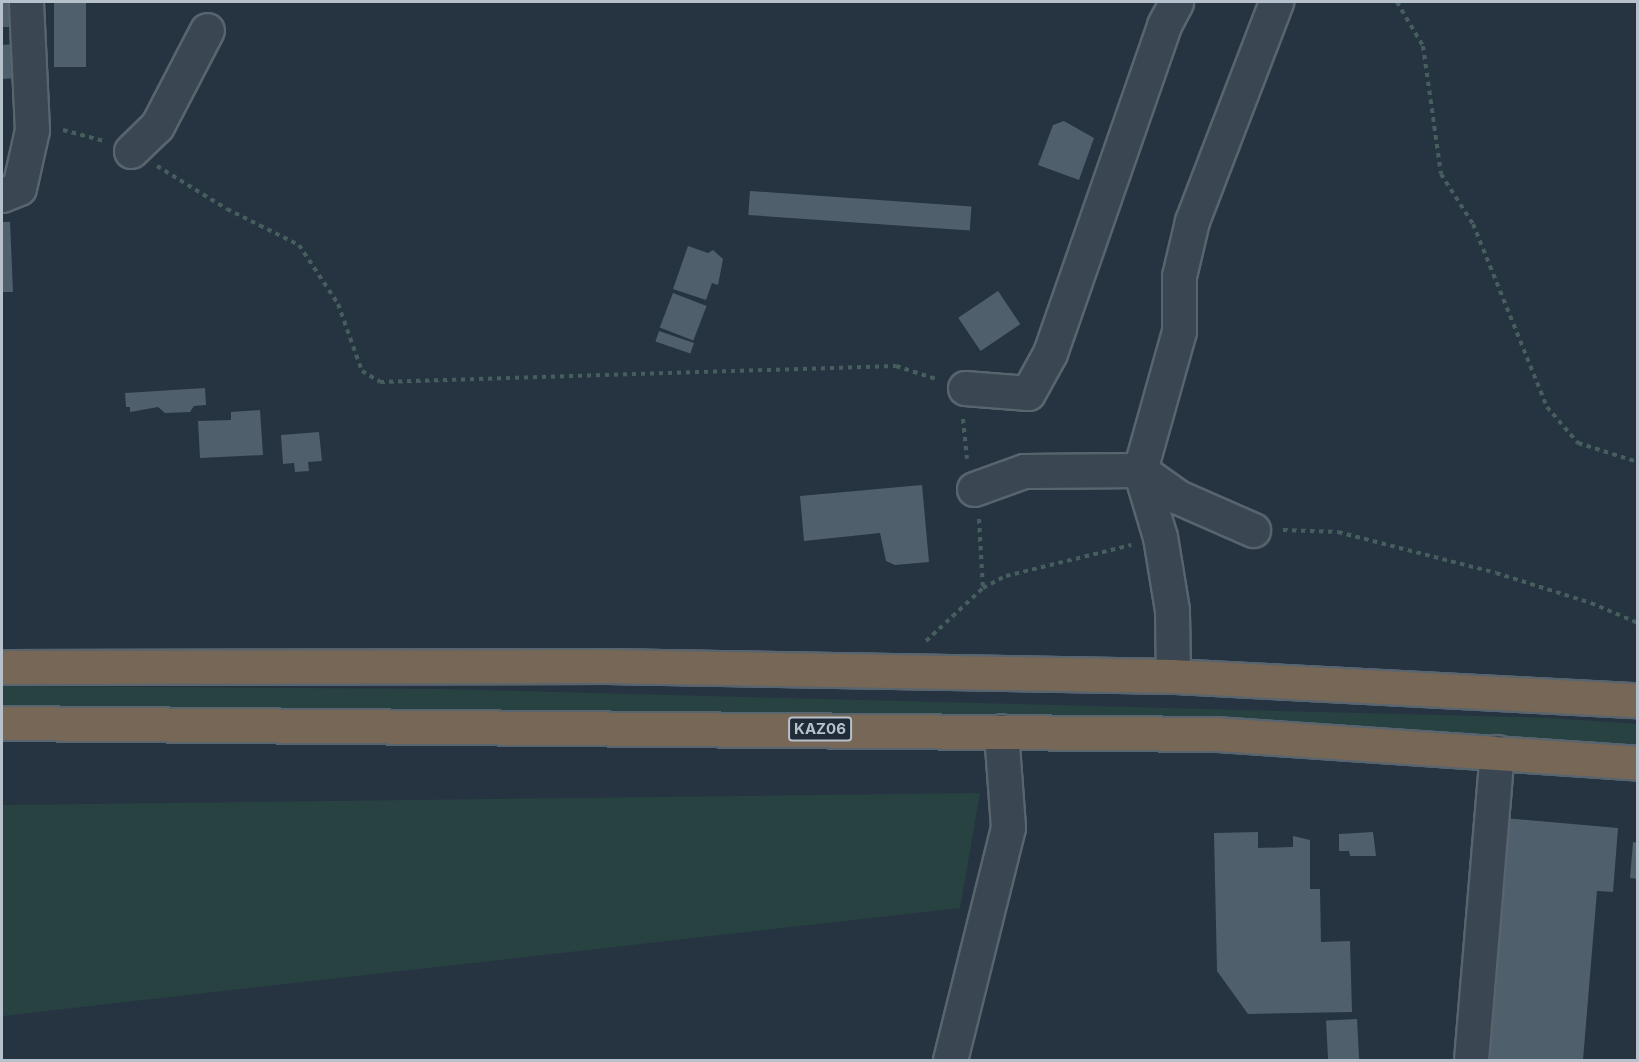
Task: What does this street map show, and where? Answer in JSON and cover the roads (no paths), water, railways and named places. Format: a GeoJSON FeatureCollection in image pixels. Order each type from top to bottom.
{"type":"FeatureCollection","features":[{"type":"Feature","properties":{"kind":"highway"},"geometry":{"type":"LineString","coordinates":[[2,667],[606,666],[1173,676],[1638,700]]}},
{"type":"Feature","properties":{"kind":"highway","name":"KАZ06"},"geometry":{"type":"LineString","coordinates":[[2,723],[1216,734],[1638,763]]}},
{"type":"Feature","properties":{"kind":"street"},"geometry":{"type":"LineString","coordinates":[[2,195],[19,188],[32,130],[26,2]]}},
{"type":"Feature","properties":{"kind":"street"},"geometry":{"type":"LineString","coordinates":[[965,388],[1028,393],[1050,353],[1164,25],[1176,2]]}},
{"type":"Feature","properties":{"kind":"street"},"geometry":{"type":"LineString","coordinates":[[1173,676],[1172,610],[1160,537],[1140,470],[1179,331],[1179,276],[1192,221],[1276,2]]}},
{"type":"Feature","properties":{"kind":"street"},"geometry":{"type":"LineString","coordinates":[[131,151],[157,126],[207,30]]}},
{"type":"Feature","properties":{"kind":"street"},"geometry":{"type":"LineString","coordinates":[[974,489],[1023,471],[1140,470],[1178,497],[1253,530]]}},
{"type":"Feature","properties":{"kind":"street"},"geometry":{"type":"LineString","coordinates":[[951,1060],[1008,827],[1001,731]]}},
{"type":"Feature","properties":{"kind":"street"},"geometry":{"type":"LineString","coordinates":[[1471,1060],[1497,752]]}}]}
